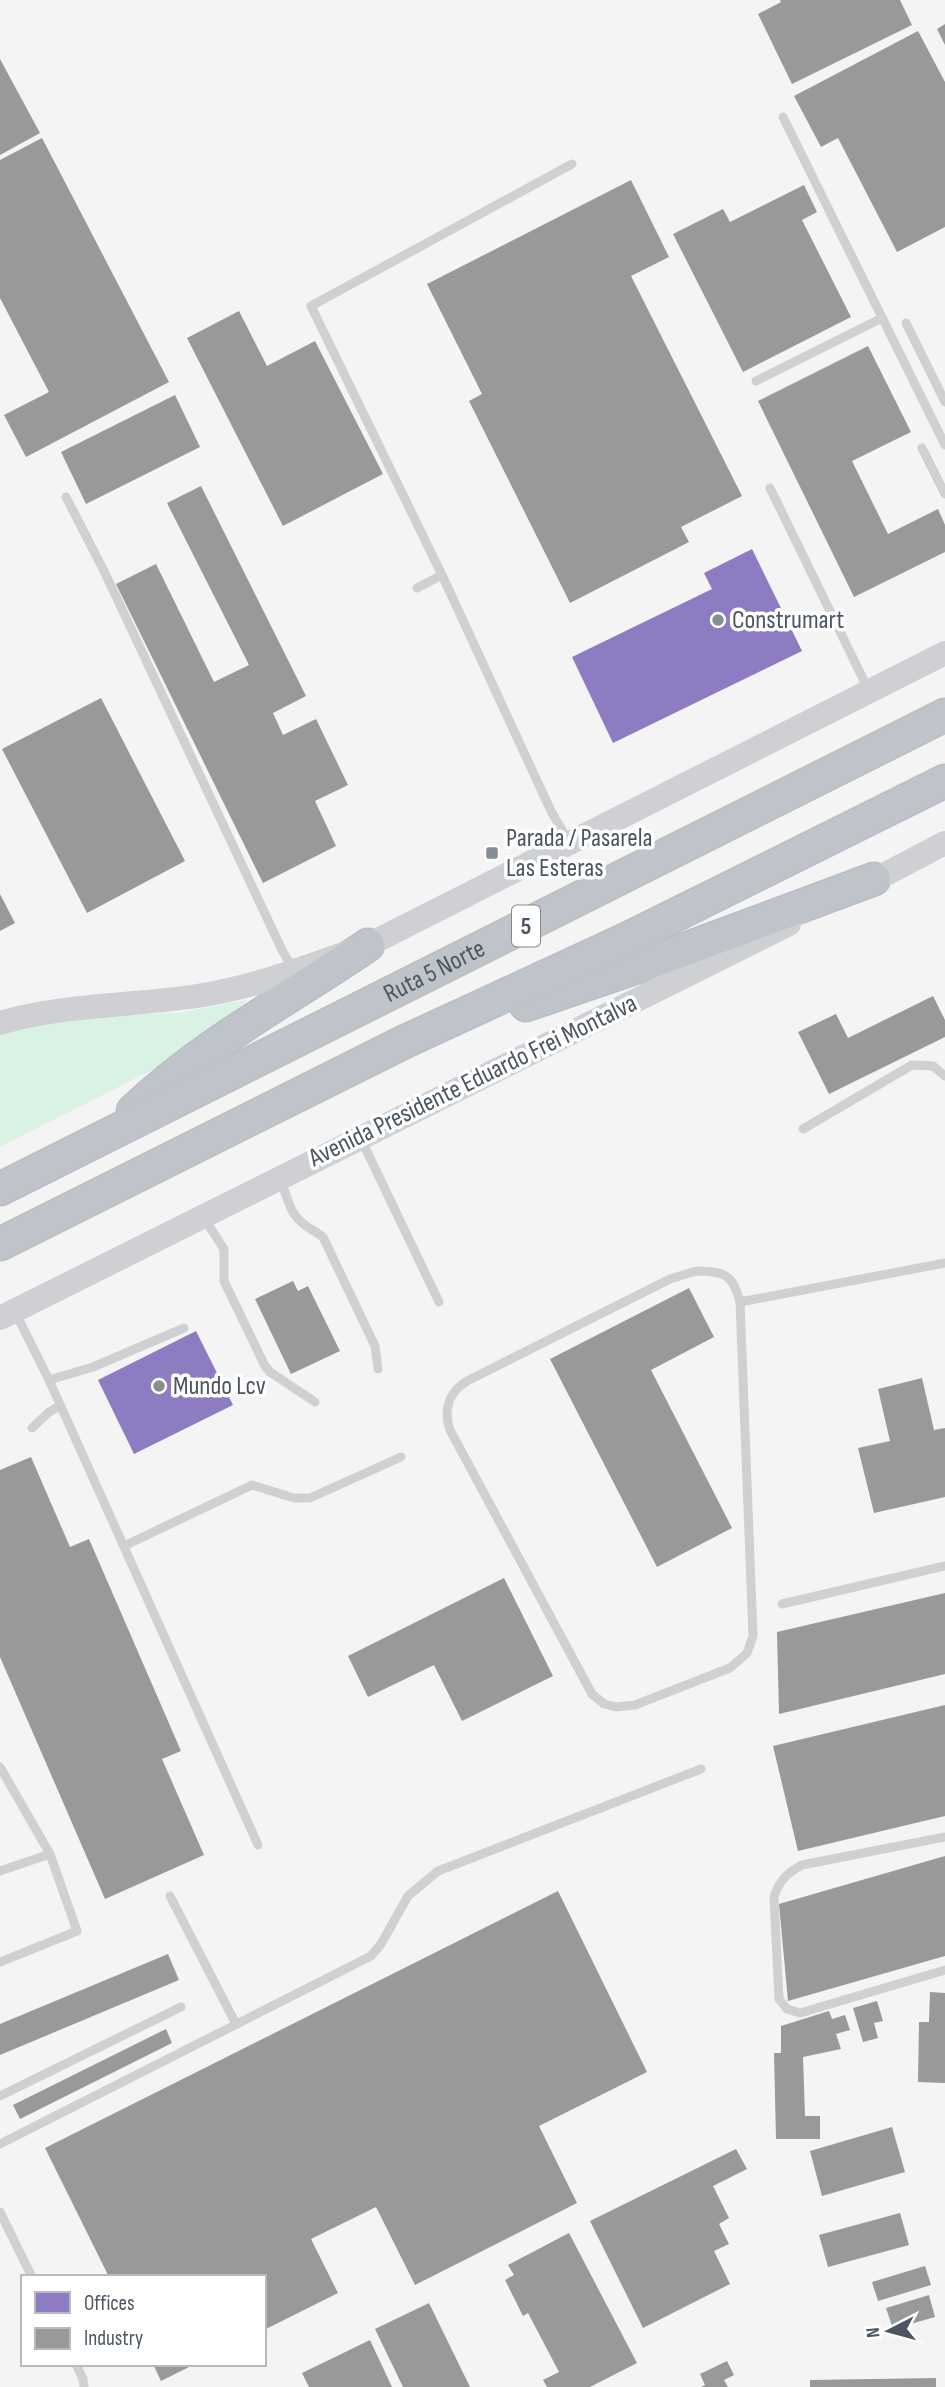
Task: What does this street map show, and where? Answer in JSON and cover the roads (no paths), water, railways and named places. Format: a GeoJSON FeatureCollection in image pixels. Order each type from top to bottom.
{"type":"FeatureCollection","features":[{"type":"Feature","properties":{"kind":"highway","name":"Ruta 5 Norte"},"geometry":{"type":"LineString","coordinates":[[0,1189],[945,716]]}},
{"type":"Feature","properties":{"kind":"highway","name":"Ruta 5 Norte"},"geometry":{"type":"LineString","coordinates":[[0,1244],[404,1042],[626,939],[945,781]]}},
{"type":"Feature","properties":{"kind":"highway"},"geometry":{"type":"LineString","coordinates":[[404,1042],[506,1012],[612,976],[874,879]]}},
{"type":"Feature","properties":{"kind":"highway"},"geometry":{"type":"LineString","coordinates":[[106,1136],[167,1081],[229,1036],[368,945]]}},
{"type":"Feature","properties":{"kind":"main road"},"geometry":{"type":"LineString","coordinates":[[0,1024],[70,1008],[211,993],[294,971],[368,945],[945,653]]}},
{"type":"Feature","properties":{"kind":"main road","name":"Avenida Presidente Eduardo Frei Montalva"},"geometry":{"type":"LineString","coordinates":[[7,1314],[945,843]]}},
{"type":"Feature","properties":{"kind":"lane"},"geometry":{"type":"LineString","coordinates":[[783,117],[945,445]]}},
{"type":"Feature","properties":{"kind":"lane"},"geometry":{"type":"LineString","coordinates":[[569,843],[551,811],[442,575],[311,306],[572,164]]}},
{"type":"Feature","properties":{"kind":"lane"},"geometry":{"type":"LineString","coordinates":[[755,381],[882,318]]}},
{"type":"Feature","properties":{"kind":"lane"},"geometry":{"type":"LineString","coordinates":[[906,323],[945,402]]}},
{"type":"Feature","properties":{"kind":"lane"},"geometry":{"type":"LineString","coordinates":[[922,447],[945,495]]}},
{"type":"Feature","properties":{"kind":"lane"},"geometry":{"type":"LineString","coordinates":[[770,488],[869,691]]}},
{"type":"Feature","properties":{"kind":"lane"},"geometry":{"type":"LineString","coordinates":[[66,497],[105,573],[294,971]]}},
{"type":"Feature","properties":{"kind":"lane"},"geometry":{"type":"LineString","coordinates":[[417,588],[442,575]]}},
{"type":"Feature","properties":{"kind":"lane"},"geometry":{"type":"LineString","coordinates":[[803,1129],[912,1066],[933,1066],[945,1076]]}},
{"type":"Feature","properties":{"kind":"lane"},"geometry":{"type":"LineString","coordinates":[[360,1137],[439,1302]]}},
{"type":"Feature","properties":{"kind":"lane"},"geometry":{"type":"LineString","coordinates":[[279,1178],[293,1212],[301,1222],[323,1237],[375,1346],[378,1369]]}},
{"type":"Feature","properties":{"kind":"lane"},"geometry":{"type":"LineString","coordinates":[[203,1217],[224,1249],[224,1281],[265,1366],[315,1402]]}},
{"type":"Feature","properties":{"kind":"lane"},"geometry":{"type":"LineString","coordinates":[[740,1302],[945,1263]]}},
{"type":"Feature","properties":{"kind":"lane"},"geometry":{"type":"LineString","coordinates":[[696,1271],[721,1272],[734,1283],[740,1302],[753,1636],[747,1653],[730,1668],[635,1705],[616,1707],[604,1704],[592,1694],[450,1430],[447,1421],[448,1403],[451,1395],[462,1383],[670,1279],[696,1271]]}},
{"type":"Feature","properties":{"kind":"lane"},"geometry":{"type":"LineString","coordinates":[[7,1314],[49,1380],[258,1845]]}},
{"type":"Feature","properties":{"kind":"lane"},"geometry":{"type":"LineString","coordinates":[[49,1380],[93,1367],[184,1328]]}},
{"type":"Feature","properties":{"kind":"lane"},"geometry":{"type":"LineString","coordinates":[[32,1428],[48,1412],[60,1406]]}},
{"type":"Feature","properties":{"kind":"lane"},"geometry":{"type":"LineString","coordinates":[[124,1546],[252,1485],[294,1498],[310,1498],[401,1457]]}},
{"type":"Feature","properties":{"kind":"lane"},"geometry":{"type":"LineString","coordinates":[[782,1604],[945,1566]]}},
{"type":"Feature","properties":{"kind":"lane"},"geometry":{"type":"LineString","coordinates":[[0,1767],[50,1854],[77,1931],[0,1962]]}},
{"type":"Feature","properties":{"kind":"lane"},"geometry":{"type":"LineString","coordinates":[[0,2144],[371,1955],[381,1944],[408,1896],[438,1871],[701,1769]]}},
{"type":"Feature","properties":{"kind":"lane"},"geometry":{"type":"LineString","coordinates":[[945,1837],[802,1865],[790,1871],[778,1884],[774,1897],[779,1999],[787,2009],[800,2013],[945,1970]]}},
{"type":"Feature","properties":{"kind":"lane"},"geometry":{"type":"LineString","coordinates":[[0,1871],[50,1854]]}},
{"type":"Feature","properties":{"kind":"lane"},"geometry":{"type":"LineString","coordinates":[[170,1896],[236,2024]]}},
{"type":"Feature","properties":{"kind":"lane"},"geometry":{"type":"LineString","coordinates":[[0,2095],[181,2007]]}},
{"type":"Feature","properties":{"kind":"lane"},"geometry":{"type":"LineString","coordinates":[[0,2212],[31,2275]]}},
{"type":"Feature","properties":{"kind":"lane"},"geometry":{"type":"LineString","coordinates":[[77,2366],[83,2379],[83,2387]]}},
{"type":"Feature","properties":{"kind":"place","name":"Construmart"},"geometry":{"type":"Point","coordinates":[718,620]}},
{"type":"Feature","properties":{"kind":"place","name":"Parada / Pasarela Las Esteras"},"geometry":{"type":"Point","coordinates":[492,853]}},
{"type":"Feature","properties":{"kind":"place","name":"Mundo Lcv"},"geometry":{"type":"Point","coordinates":[159,1386]}}]}
